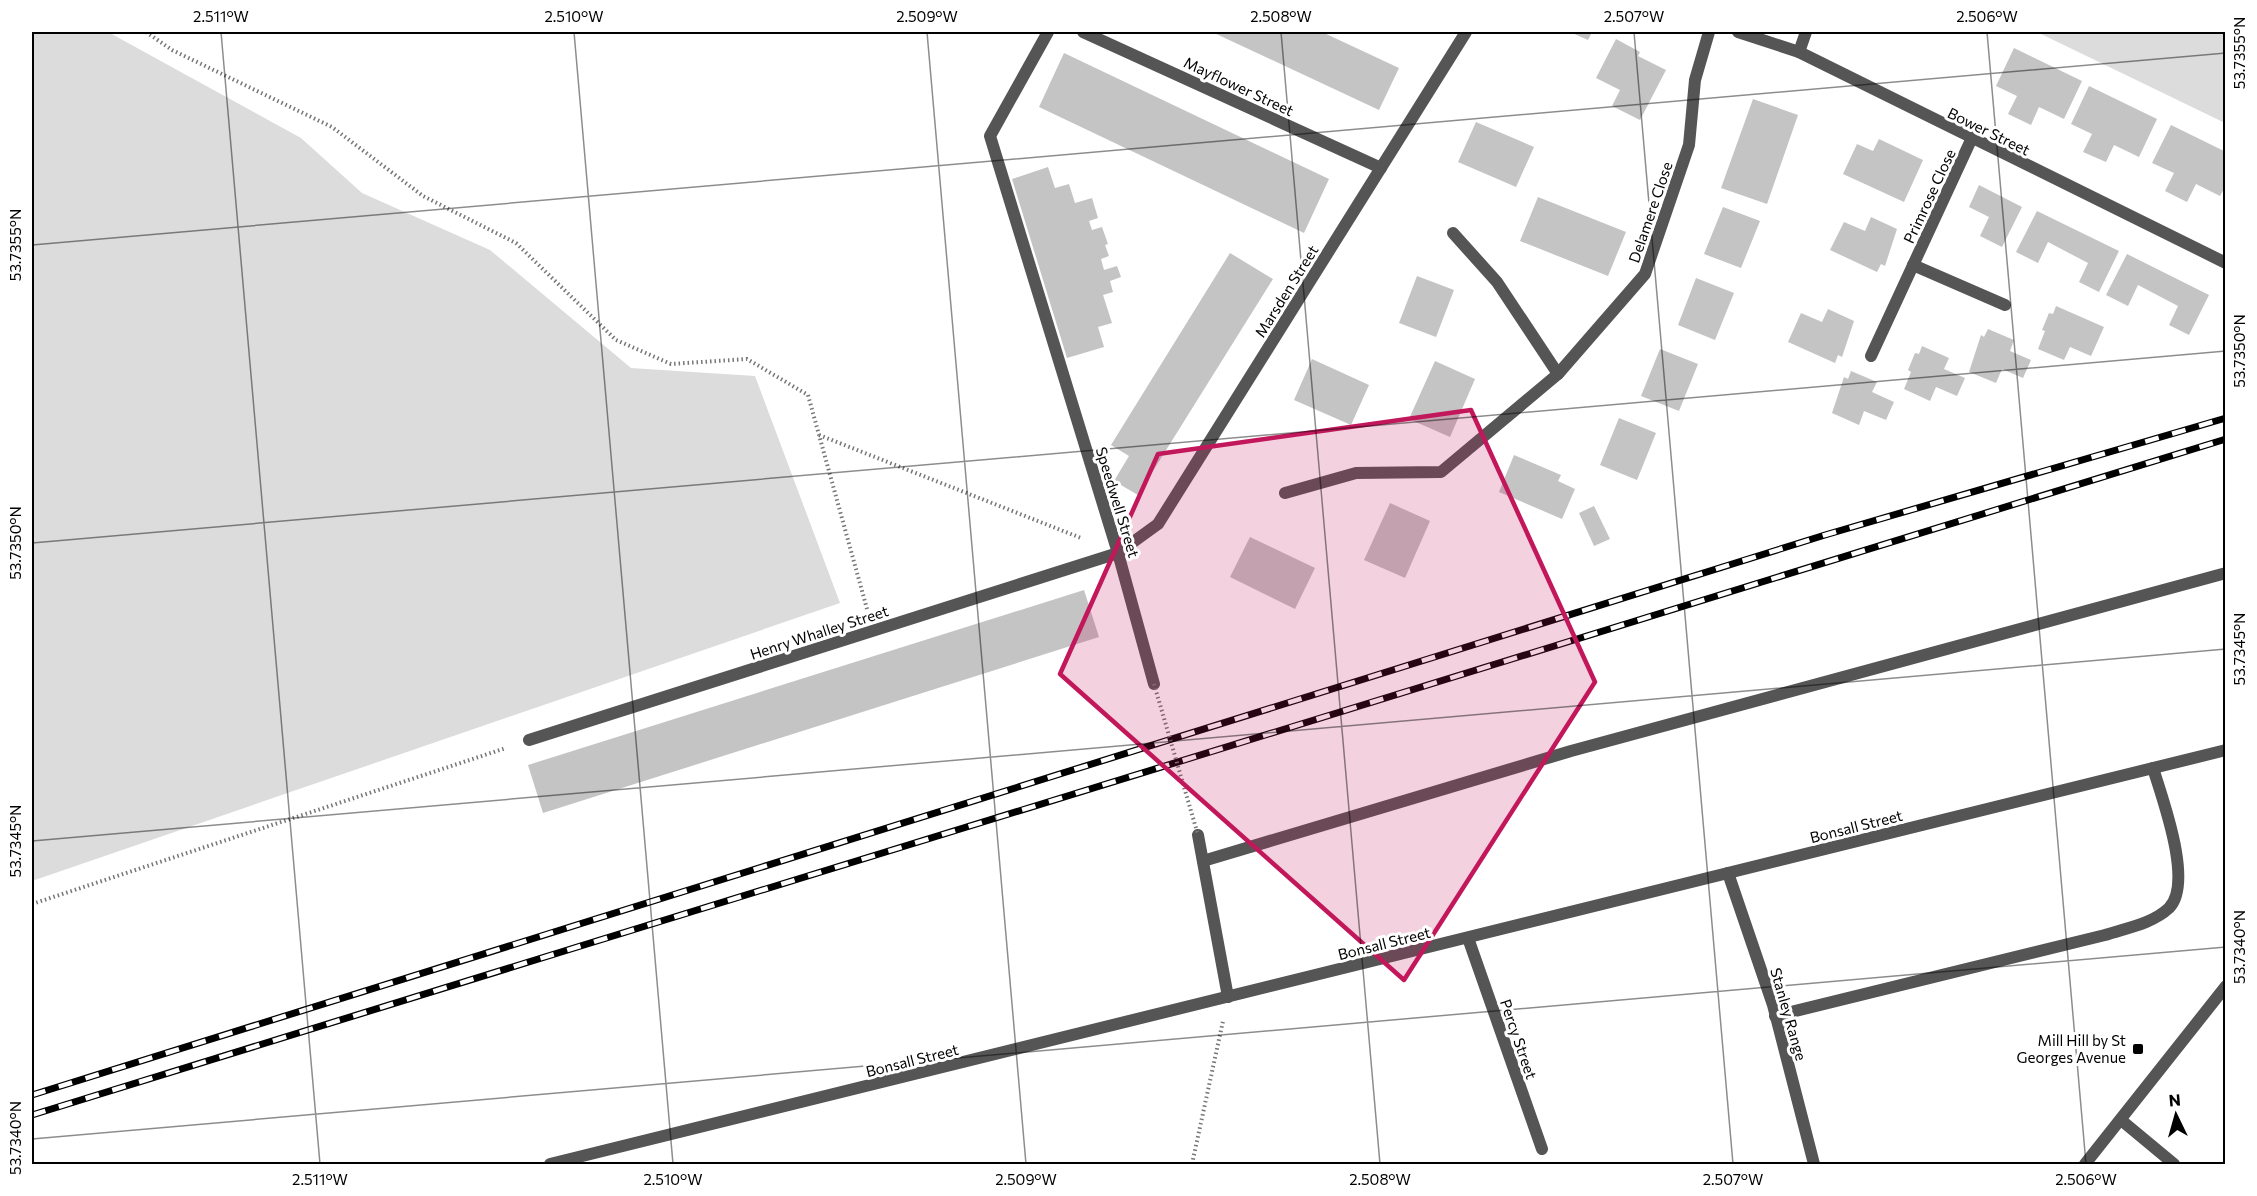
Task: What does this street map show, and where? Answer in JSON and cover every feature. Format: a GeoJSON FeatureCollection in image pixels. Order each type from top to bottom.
{"type":"FeatureCollection","features":[{"type":"Feature","properties":{"kind":"street","name":"Speedwell Street"},"geometry":{"type":"LineString","coordinates":[[1048,32],[990,136],[1118,553],[1154,684]]}},
{"type":"Feature","properties":{"kind":"street","name":"Mayflower Street"},"geometry":{"type":"LineString","coordinates":[[1083,32],[1381,168]]}},
{"type":"Feature","properties":{"kind":"street","name":"Marsden Street"},"geometry":{"type":"LineString","coordinates":[[1118,553],[1158,524],[1466,32]]}},
{"type":"Feature","properties":{"kind":"street","name":"Delamere Close"},"geometry":{"type":"LineString","coordinates":[[1285,493],[1356,473],[1441,472],[1558,374],[1645,274],[1689,145],[1695,80],[1709,32]]}},
{"type":"Feature","properties":{"kind":"street","name":"Bower Street"},"geometry":{"type":"LineString","coordinates":[[1738,32],[1799,52],[1971,140],[2226,264]]}},
{"type":"Feature","properties":{"kind":"street"},"geometry":{"type":"LineString","coordinates":[[1799,52],[1806,32]]}},
{"type":"Feature","properties":{"kind":"street","name":"Primrose Close"},"geometry":{"type":"LineString","coordinates":[[1871,356],[1971,140]]}},
{"type":"Feature","properties":{"kind":"street"},"geometry":{"type":"LineString","coordinates":[[1453,233],[1497,282],[1558,374]]}},
{"type":"Feature","properties":{"kind":"street","name":"Primrose Close"},"geometry":{"type":"LineString","coordinates":[[1913,265],[2005,305]]}},
{"type":"Feature","properties":{"kind":"street","name":"Henry Whalley Street"},"geometry":{"type":"LineString","coordinates":[[530,740],[1118,553]]}},
{"type":"Feature","properties":{"kind":"street"},"geometry":{"type":"LineString","coordinates":[[1203,861],[1571,751],[2226,573]]}},
{"type":"Feature","properties":{"kind":"street","name":"Bonsall Street"},"geometry":{"type":"LineString","coordinates":[[549,1164],[2226,750]]}},
{"type":"Feature","properties":{"kind":"street"},"geometry":{"type":"LineString","coordinates":[[1775,1016],[2105,935],[2144,923],[2170,907],[2180,880],[2170,826],[2153,768]]}},
{"type":"Feature","properties":{"kind":"street"},"geometry":{"type":"LineString","coordinates":[[1198,835],[1228,997]]}},
{"type":"Feature","properties":{"kind":"street","name":"Stanley Range"},"geometry":{"type":"LineString","coordinates":[[1728,873],[1775,1016],[1814,1164]]}},
{"type":"Feature","properties":{"kind":"street","name":"Percy Street"},"geometry":{"type":"LineString","coordinates":[[1468,938],[1542,1149]]}},
{"type":"Feature","properties":{"kind":"street"},"geometry":{"type":"LineString","coordinates":[[2085,1164],[2226,986]]}},
{"type":"Feature","properties":{"kind":"street"},"geometry":{"type":"LineString","coordinates":[[2121,1120],[2174,1164]]}},
{"type":"Feature","properties":{"kind":"path"},"geometry":{"type":"LineString","coordinates":[[146,32],[172,50],[332,127],[423,196],[516,243],[616,340],[671,364],[747,359],[808,395],[873,630]]}},
{"type":"Feature","properties":{"kind":"path"},"geometry":{"type":"LineString","coordinates":[[819,435],[1118,553]]}},
{"type":"Feature","properties":{"kind":"path"},"geometry":{"type":"LineString","coordinates":[[1154,684],[1198,835]]}},
{"type":"Feature","properties":{"kind":"path"},"geometry":{"type":"LineString","coordinates":[[32,904],[530,740]]}},
{"type":"Feature","properties":{"kind":"path"},"geometry":{"type":"LineString","coordinates":[[1192,1164],[1228,997]]}},
{"type":"Feature","properties":{"kind":"highlighted area"},"geometry":{"type":"Polygon","coordinates":[[[1471,410],[1595,682],[1404,980],[1060,674],[1158,454],[1471,410]]]}},
{"type":"Feature","properties":{"kind":"shaded area"},"geometry":{"type":"Polygon","coordinates":[[[32,32],[108,32],[301,138],[362,193],[490,250],[631,368],[755,376],[840,603],[32,881],[32,32]]]}},
{"type":"Feature","properties":{"kind":"shaded area"},"geometry":{"type":"Polygon","coordinates":[[[2037,32],[2225,32],[2225,123],[2037,32]]]}},
{"type":"Feature","properties":{"kind":"building"},"geometry":{"type":"Polygon","coordinates":[[[1212,32],[1322,32],[1399,68],[1379,110],[1212,32]]]}},
{"type":"Feature","properties":{"kind":"building"},"geometry":{"type":"Polygon","coordinates":[[[1570,32],[1592,32],[1588,40],[1570,32]]]}},
{"type":"Feature","properties":{"kind":"building"},"geometry":{"type":"Polygon","coordinates":[[[1616,39],[1640,52],[1638,56],[1666,70],[1640,120],[1612,106],[1620,90],[1596,78],[1616,39]]]}},
{"type":"Feature","properties":{"kind":"building"},"geometry":{"type":"Polygon","coordinates":[[[2014,48],[2082,81],[2064,119],[2039,107],[2031,125],[2008,114],[2017,96],[1996,86],[2014,48]]]}},
{"type":"Feature","properties":{"kind":"building"},"geometry":{"type":"Polygon","coordinates":[[[1064,53],[1329,179],[1304,233],[1039,107],[1064,53]]]}},
{"type":"Feature","properties":{"kind":"building"},"geometry":{"type":"Polygon","coordinates":[[[2089,86],[2157,119],[2139,157],[2114,145],[2106,162],[2083,152],[2092,134],[2071,124],[2089,86]]]}},
{"type":"Feature","properties":{"kind":"building"},"geometry":{"type":"Polygon","coordinates":[[[1753,99],[1798,115],[1767,204],[1721,188],[1753,99]]]}},
{"type":"Feature","properties":{"kind":"building"},"geometry":{"type":"Polygon","coordinates":[[[1476,122],[1534,147],[1516,187],[1458,162],[1476,122]]]}},
{"type":"Feature","properties":{"kind":"building"},"geometry":{"type":"Polygon","coordinates":[[[2171,125],[2226,152],[2226,185],[2220,196],[2196,184],[2187,202],[2165,191],[2174,173],[2152,163],[2171,125]]]}},
{"type":"Feature","properties":{"kind":"building"},"geometry":{"type":"Polygon","coordinates":[[[1879,139],[1923,160],[1904,202],[1843,174],[1857,144],[1873,151],[1879,139]]]}},
{"type":"Feature","properties":{"kind":"building"},"geometry":{"type":"Polygon","coordinates":[[[1048,167],[1055,188],[1069,184],[1075,203],[1092,198],[1098,218],[1089,221],[1092,230],[1102,227],[1108,244],[1105,245],[1109,256],[1101,259],[1104,270],[1117,266],[1121,277],[1110,281],[1113,292],[1103,295],[1112,323],[1098,327],[1104,347],[1067,358],[1012,179],[1048,167]]]}},
{"type":"Feature","properties":{"kind":"building"},"geometry":{"type":"Polygon","coordinates":[[[1979,185],[2022,207],[2002,247],[1980,236],[1989,217],[1969,207],[1979,185]]]}},
{"type":"Feature","properties":{"kind":"building"},"geometry":{"type":"Polygon","coordinates":[[[1538,197],[1626,232],[1608,276],[1520,241],[1538,197]]]}},
{"type":"Feature","properties":{"kind":"building"},"geometry":{"type":"Polygon","coordinates":[[[1723,207],[1760,221],[1741,268],[1704,254],[1723,207]]]}},
{"type":"Feature","properties":{"kind":"building"},"geometry":{"type":"Polygon","coordinates":[[[2037,211],[2119,251],[2099,292],[2079,282],[2088,263],[2048,242],[2038,263],[2016,252],[2037,211]]]}},
{"type":"Feature","properties":{"kind":"building"},"geometry":{"type":"Polygon","coordinates":[[[1871,217],[1897,229],[1885,266],[1881,264],[1877,272],[1830,250],[1844,222],[1865,231],[1871,217]]]}},
{"type":"Feature","properties":{"kind":"building"},"geometry":{"type":"Polygon","coordinates":[[[1230,253],[1273,279],[1138,495],[1114,481],[1129,456],[1111,445],[1230,253]]]}},
{"type":"Feature","properties":{"kind":"building"},"geometry":{"type":"Polygon","coordinates":[[[2127,254],[2209,295],[2189,335],[2169,325],[2178,306],[2138,285],[2128,306],[2106,295],[2127,254]]]}},
{"type":"Feature","properties":{"kind":"building"},"geometry":{"type":"Polygon","coordinates":[[[1417,276],[1454,290],[1436,337],[1399,323],[1417,276]]]}},
{"type":"Feature","properties":{"kind":"building"},"geometry":{"type":"Polygon","coordinates":[[[1696,278],[1734,293],[1715,340],[1678,325],[1696,278]]]}},
{"type":"Feature","properties":{"kind":"building"},"geometry":{"type":"Polygon","coordinates":[[[2056,306],[2104,327],[2091,356],[2070,347],[2064,360],[2038,349],[2049,313],[2053,314],[2056,306]]]}},
{"type":"Feature","properties":{"kind":"building"},"geometry":{"type":"Polygon","coordinates":[[[1828,309],[1854,321],[1842,357],[1838,355],[1835,363],[1788,342],[1801,313],[1822,322],[1828,309]]]}},
{"type":"Feature","properties":{"kind":"building"},"geometry":{"type":"Polygon","coordinates":[[[1988,329],[2014,340],[2010,351],[2031,360],[2023,378],[2002,369],[1996,383],[1969,372],[1981,335],[1984,337],[1988,329]]]}},
{"type":"Feature","properties":{"kind":"building"},"geometry":{"type":"Polygon","coordinates":[[[1922,346],[1949,358],[1944,369],[1965,378],[1957,396],[1936,387],[1930,401],[1904,389],[1915,353],[1919,354],[1922,346]]]}},
{"type":"Feature","properties":{"kind":"building"},"geometry":{"type":"Polygon","coordinates":[[[1660,349],[1698,364],[1679,411],[1641,396],[1660,349]]]}},
{"type":"Feature","properties":{"kind":"building"},"geometry":{"type":"Polygon","coordinates":[[[1312,359],[1369,385],[1351,425],[1294,400],[1312,359]]]}},
{"type":"Feature","properties":{"kind":"building"},"geometry":{"type":"Polygon","coordinates":[[[1435,361],[1475,379],[1450,437],[1409,419],[1435,361]]]}},
{"type":"Feature","properties":{"kind":"building"},"geometry":{"type":"Polygon","coordinates":[[[1851,371],[1877,382],[1872,392],[1894,402],[1886,420],[1864,411],[1859,425],[1832,413],[1844,377],[1848,379],[1851,371]]]}},
{"type":"Feature","properties":{"kind":"building"},"geometry":{"type":"Polygon","coordinates":[[[1619,418],[1656,433],[1637,480],[1600,465],[1619,418]]]}},
{"type":"Feature","properties":{"kind":"building"},"geometry":{"type":"Polygon","coordinates":[[[1514,455],[1561,475],[1558,481],[1575,489],[1562,519],[1499,492],[1514,455]]]}},
{"type":"Feature","properties":{"kind":"building"},"geometry":{"type":"Polygon","coordinates":[[[1390,503],[1430,521],[1405,578],[1364,560],[1390,503]]]}},
{"type":"Feature","properties":{"kind":"building"},"geometry":{"type":"Polygon","coordinates":[[[1594,506],[1610,539],[1594,546],[1579,513],[1594,506]]]}},
{"type":"Feature","properties":{"kind":"building"},"geometry":{"type":"Polygon","coordinates":[[[1250,537],[1315,568],[1295,609],[1230,577],[1250,537]]]}},
{"type":"Feature","properties":{"kind":"building"},"geometry":{"type":"Polygon","coordinates":[[[1084,590],[1099,637],[543,813],[528,765],[1084,590]]]}},
{"type":"Feature","properties":{"kind":"railway"},"geometry":{"type":"LineString","coordinates":[[32,1095],[1825,535],[2226,418]]}},
{"type":"Feature","properties":{"kind":"railway"},"geometry":{"type":"LineString","coordinates":[[32,1115],[2226,439]]}},
{"type":"Feature","properties":{"kind":"place","name":"Mill Hill by St Georges Avenue"},"geometry":{"type":"Point","coordinates":[2138,1049]}}]}
